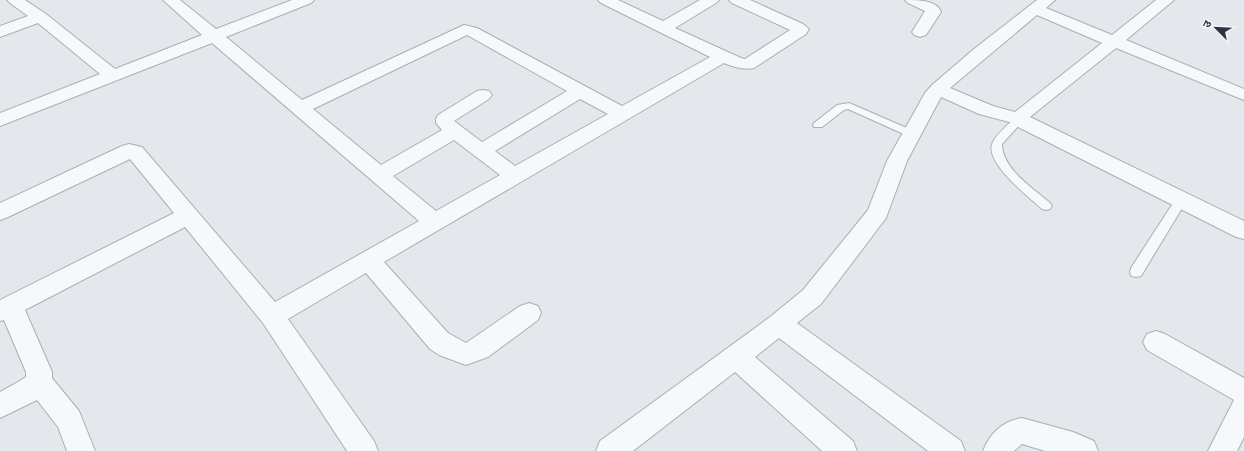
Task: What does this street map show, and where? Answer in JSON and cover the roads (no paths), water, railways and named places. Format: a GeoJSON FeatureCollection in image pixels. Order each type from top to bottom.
{"type":"FeatureCollection","features":[{"type":"Feature","properties":{"kind":"street"},"geometry":{"type":"LineString","coordinates":[[15,0],[40,17],[113,76]]}},
{"type":"Feature","properties":{"kind":"street"},"geometry":{"type":"LineString","coordinates":[[171,0],[435,222]]}},
{"type":"Feature","properties":{"kind":"street"},"geometry":{"type":"LineString","coordinates":[[0,120],[306,0]]}},
{"type":"Feature","properties":{"kind":"street"},"geometry":{"type":"LineString","coordinates":[[606,0],[738,63],[748,64],[800,31],[800,29],[737,0]]}},
{"type":"Feature","properties":{"kind":"street"},"geometry":{"type":"LineString","coordinates":[[663,28],[711,0]]}},
{"type":"Feature","properties":{"kind":"street"},"geometry":{"type":"LineString","coordinates":[[914,0],[932,8],[933,12],[920,32]]}},
{"type":"Feature","properties":{"kind":"street"},"geometry":{"type":"LineString","coordinates":[[1020,119],[1023,114],[1166,0]]}},
{"type":"Feature","properties":{"kind":"street"},"geometry":{"type":"LineString","coordinates":[[610,451],[779,324],[812,297],[874,220],[897,161],[931,97],[938,89],[980,53],[1041,5],[1113,42],[1244,95]]}},
{"type":"Feature","properties":{"kind":"street"},"geometry":{"type":"LineString","coordinates":[[0,32],[40,17]]}},
{"type":"Feature","properties":{"kind":"street"},"geometry":{"type":"LineString","coordinates":[[300,108],[464,30],[471,31],[622,114]]}},
{"type":"Feature","properties":{"kind":"street"},"geometry":{"type":"LineString","coordinates":[[272,316],[723,57]]}},
{"type":"Feature","properties":{"kind":"street"},"geometry":{"type":"LineString","coordinates":[[938,89],[986,110],[1020,119],[1027,124],[1244,231]]}},
{"type":"Feature","properties":{"kind":"street"},"geometry":{"type":"LineString","coordinates":[[481,151],[580,91]]}},
{"type":"Feature","properties":{"kind":"street"},"geometry":{"type":"LineString","coordinates":[[482,96],[448,116],[445,123],[514,176]]}},
{"type":"Feature","properties":{"kind":"street"},"geometry":{"type":"LineString","coordinates":[[379,175],[455,131]]}},
{"type":"Feature","properties":{"kind":"street"},"geometry":{"type":"LineString","coordinates":[[0,212],[132,151],[136,152],[272,316],[364,451]]}},
{"type":"Feature","properties":{"kind":"street"},"geometry":{"type":"LineString","coordinates":[[81,451],[69,420],[39,382],[39,372],[5,309],[188,216]]}},
{"type":"Feature","properties":{"kind":"street"},"geometry":{"type":"LineString","coordinates":[[368,260],[439,341],[448,347],[466,354],[479,350],[529,313]]}},
{"type":"Feature","properties":{"kind":"street"},"geometry":{"type":"LineString","coordinates":[[779,324],[951,451]]}},
{"type":"Feature","properties":{"kind":"street"},"geometry":{"type":"LineString","coordinates":[[1156,342],[1244,392]]}},
{"type":"Feature","properties":{"kind":"street"},"geometry":{"type":"LineString","coordinates":[[736,356],[843,451]]}},
{"type":"Feature","properties":{"kind":"street"},"geometry":{"type":"LineString","coordinates":[[0,406],[28,391],[39,382]]}},
{"type":"Feature","properties":{"kind":"street"},"geometry":{"type":"LineString","coordinates":[[1222,451],[1244,408]]}},
{"type":"Feature","properties":{"kind":"street"},"geometry":{"type":"LineString","coordinates":[[997,451],[1008,436],[1015,431],[1022,431],[1073,446],[1084,451]]}},
{"type":"Feature","properties":{"kind":"lane"},"geometry":{"type":"LineString","coordinates":[[818,125],[841,107],[849,106],[912,134]]}},
{"type":"Feature","properties":{"kind":"lane"},"geometry":{"type":"LineString","coordinates":[[1020,119],[997,143],[997,153],[999,159],[1012,174],[1046,206]]}},
{"type":"Feature","properties":{"kind":"lane"},"geometry":{"type":"LineString","coordinates":[[1136,272],[1180,200]]}}]}
